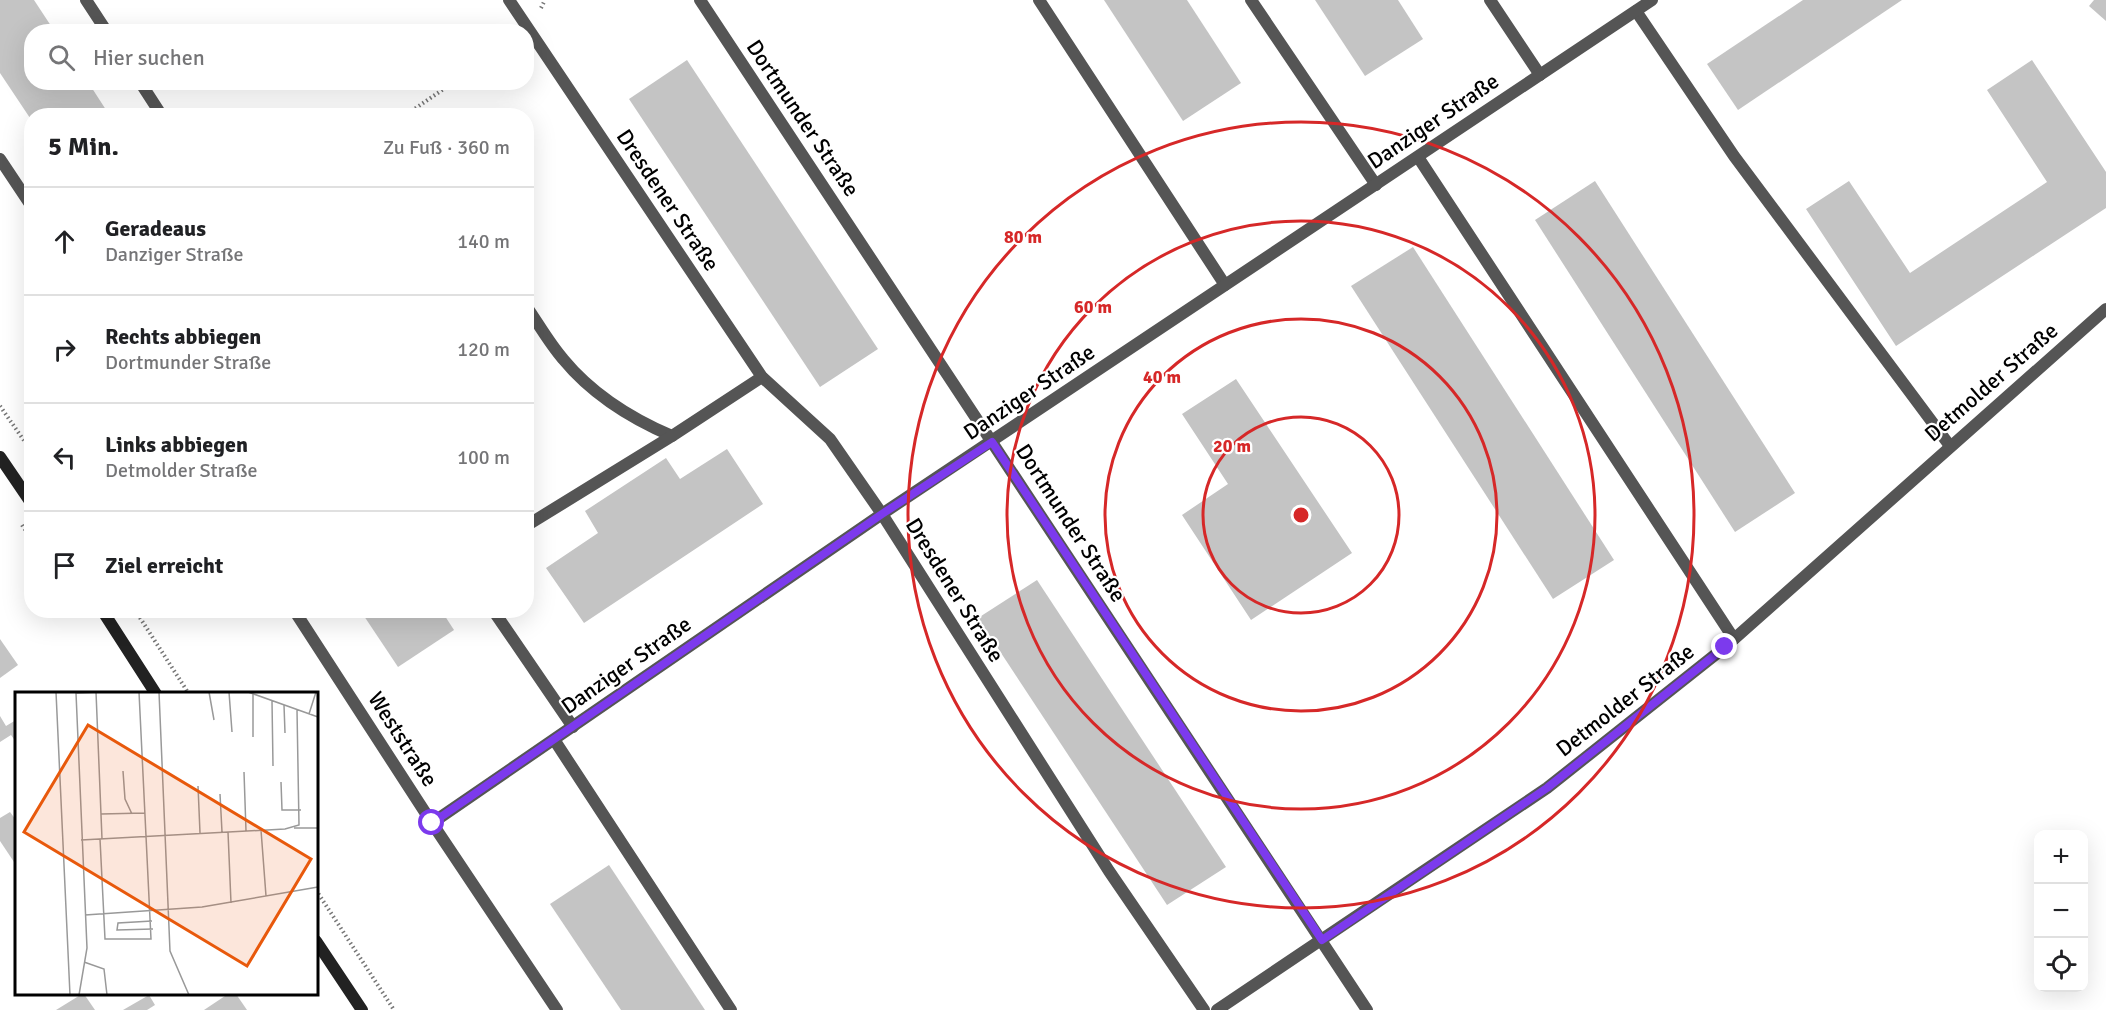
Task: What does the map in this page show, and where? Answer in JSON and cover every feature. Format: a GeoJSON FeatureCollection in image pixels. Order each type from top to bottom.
{"type":"FeatureCollection","features":[{"type":"Feature","properties":{"kind":"main road"},"geometry":{"type":"LineString","coordinates":[[0,457],[24,492]]}},
{"type":"Feature","properties":{"kind":"main road"},"geometry":{"type":"LineString","coordinates":[[107,618],[155,692]]}},
{"type":"Feature","properties":{"kind":"main road"},"geometry":{"type":"LineString","coordinates":[[318,944],[362,1010]]}},
{"type":"Feature","properties":{"kind":"lane"},"geometry":{"type":"LineString","coordinates":[[86,0],[102,24]]}},
{"type":"Feature","properties":{"kind":"lane","name":"Dresdener Straße"},"geometry":{"type":"LineString","coordinates":[[509,0],[525,24]]}},
{"type":"Feature","properties":{"kind":"lane","name":"Dortmunder Straße"},"geometry":{"type":"LineString","coordinates":[[700,0],[1367,1010]]}},
{"type":"Feature","properties":{"kind":"lane"},"geometry":{"type":"LineString","coordinates":[[1039,0],[1225,285]]}},
{"type":"Feature","properties":{"kind":"lane"},"geometry":{"type":"LineString","coordinates":[[1251,0],[1376,185]]}},
{"type":"Feature","properties":{"kind":"lane"},"geometry":{"type":"LineString","coordinates":[[1490,0],[1540,75]]}},
{"type":"Feature","properties":{"kind":"lane","name":"Danziger Straße"},"geometry":{"type":"LineString","coordinates":[[432,823],[555,741],[882,514],[1652,0]]}},
{"type":"Feature","properties":{"kind":"lane"},"geometry":{"type":"LineString","coordinates":[[1636,11],[1734,156],[1950,446]]}},
{"type":"Feature","properties":{"kind":"lane","name":"Dresdener Straße"},"geometry":{"type":"LineString","coordinates":[[534,37],[762,377],[830,439],[882,514],[1109,872],[1204,1010]]}},
{"type":"Feature","properties":{"kind":"lane"},"geometry":{"type":"LineString","coordinates":[[145,90],[157,108]]}},
{"type":"Feature","properties":{"kind":"lane"},"geometry":{"type":"LineString","coordinates":[[1418,157],[1734,639]]}},
{"type":"Feature","properties":{"kind":"lane"},"geometry":{"type":"LineString","coordinates":[[0,159],[24,195]]}},
{"type":"Feature","properties":{"kind":"lane","name":"Detmolder Straße"},"geometry":{"type":"LineString","coordinates":[[1217,1010],[1547,788],[1734,639],[2106,309]]}},
{"type":"Feature","properties":{"kind":"lane"},"geometry":{"type":"LineString","coordinates":[[534,318],[562,358],[588,385],[653,428],[672,436]]}},
{"type":"Feature","properties":{"kind":"lane"},"geometry":{"type":"LineString","coordinates":[[534,521],[672,436],[762,377]]}},
{"type":"Feature","properties":{"kind":"lane","name":"Weststraße"},"geometry":{"type":"LineString","coordinates":[[299,618],[557,1010]]}},
{"type":"Feature","properties":{"kind":"lane"},"geometry":{"type":"LineString","coordinates":[[498,618],[573,727]]}},
{"type":"Feature","properties":{"kind":"lane"},"geometry":{"type":"LineString","coordinates":[[555,741],[731,1010]]}},
{"type":"Feature","properties":{"kind":"path"},"geometry":{"type":"LineString","coordinates":[[416,108],[442,90]]}},
{"type":"Feature","properties":{"kind":"path"},"geometry":{"type":"LineString","coordinates":[[0,406],[24,440]]}},
{"type":"Feature","properties":{"kind":"path"},"geometry":{"type":"LineString","coordinates":[[140,618],[188,692]]}},
{"type":"Feature","properties":{"kind":"path"},"geometry":{"type":"LineString","coordinates":[[318,893],[394,1010]]}},
{"type":"Feature","properties":{"kind":"building"},"geometry":{"type":"Polygon","coordinates":[[[0,0],[34,0],[50,24],[24,24],[24,90],[93,90],[105,108],[24,109],[0,73],[0,0]]]}},
{"type":"Feature","properties":{"kind":"building"},"geometry":{"type":"Polygon","coordinates":[[[1104,0],[1187,0],[1241,83],[1183,121],[1104,0]]]}},
{"type":"Feature","properties":{"kind":"building"},"geometry":{"type":"Polygon","coordinates":[[[1315,0],[1398,0],[1423,39],[1365,76],[1315,0]]]}},
{"type":"Feature","properties":{"kind":"building"},"geometry":{"type":"Polygon","coordinates":[[[1803,0],[1902,0],[1738,110],[1707,64],[1803,0]]]}},
{"type":"Feature","properties":{"kind":"building"},"geometry":{"type":"Polygon","coordinates":[[[2094,0],[2106,0],[2106,21],[2089,6],[2094,0]]]}},
{"type":"Feature","properties":{"kind":"building"},"geometry":{"type":"Polygon","coordinates":[[[687,60],[878,349],[820,387],[629,99],[687,60]]]}},
{"type":"Feature","properties":{"kind":"building"},"geometry":{"type":"Polygon","coordinates":[[[2032,60],[2106,172],[2106,208],[1896,346],[1806,209],[1849,181],[1910,273],[2047,182],[1987,90],[2032,60]]]}},
{"type":"Feature","properties":{"kind":"building"},"geometry":{"type":"Polygon","coordinates":[[[1595,181],[1795,493],[1735,532],[1535,220],[1595,181]]]}},
{"type":"Feature","properties":{"kind":"building"},"geometry":{"type":"Polygon","coordinates":[[[1413,247],[1614,560],[1553,599],[1351,286],[1413,247]]]}},
{"type":"Feature","properties":{"kind":"building"},"geometry":{"type":"Polygon","coordinates":[[[1236,379],[1352,553],[1251,620],[1182,515],[1228,484],[1182,414],[1236,379]]]}},
{"type":"Feature","properties":{"kind":"building"},"geometry":{"type":"Polygon","coordinates":[[[727,449],[763,504],[584,623],[546,568],[598,533],[585,511],[666,458],[680,479],[727,449]]]}},
{"type":"Feature","properties":{"kind":"building"},"geometry":{"type":"Polygon","coordinates":[[[1037,580],[1226,867],[1167,905],[978,618],[1037,580]]]}},
{"type":"Feature","properties":{"kind":"building"},"geometry":{"type":"Polygon","coordinates":[[[365,618],[446,618],[454,630],[398,667],[365,618]]]}},
{"type":"Feature","properties":{"kind":"building"},"geometry":{"type":"Polygon","coordinates":[[[0,639],[18,665],[0,678],[0,639]]]}},
{"type":"Feature","properties":{"kind":"building"},"geometry":{"type":"Polygon","coordinates":[[[0,716],[6,726],[15,721],[15,741],[11,735],[0,742],[0,716]]]}},
{"type":"Feature","properties":{"kind":"building"},"geometry":{"type":"Polygon","coordinates":[[[10,812],[15,819],[15,864],[0,841],[0,818],[10,812]]]}},
{"type":"Feature","properties":{"kind":"building"},"geometry":{"type":"Polygon","coordinates":[[[609,865],[705,1010],[621,1010],[550,904],[609,865]]]}},
{"type":"Feature","properties":{"kind":"building"},"geometry":{"type":"Polygon","coordinates":[[[80,995],[85,995],[95,1010],[56,1010],[80,995]]]}},
{"type":"Feature","properties":{"kind":"building"},"geometry":{"type":"Polygon","coordinates":[[[149,995],[155,1005],[147,1010],[123,1010],[149,995]]]}},
{"type":"Feature","properties":{"kind":"building"},"geometry":{"type":"Polygon","coordinates":[[[226,995],[237,995],[247,1010],[204,1010],[226,995]]]}},
{"type":"Feature","properties":{"kind":"route"},"geometry":{"type":"LineString","coordinates":[[432,823],[555,741],[882,514],[992,442],[1322,940],[1547,788],[1725,647]]}}]}
